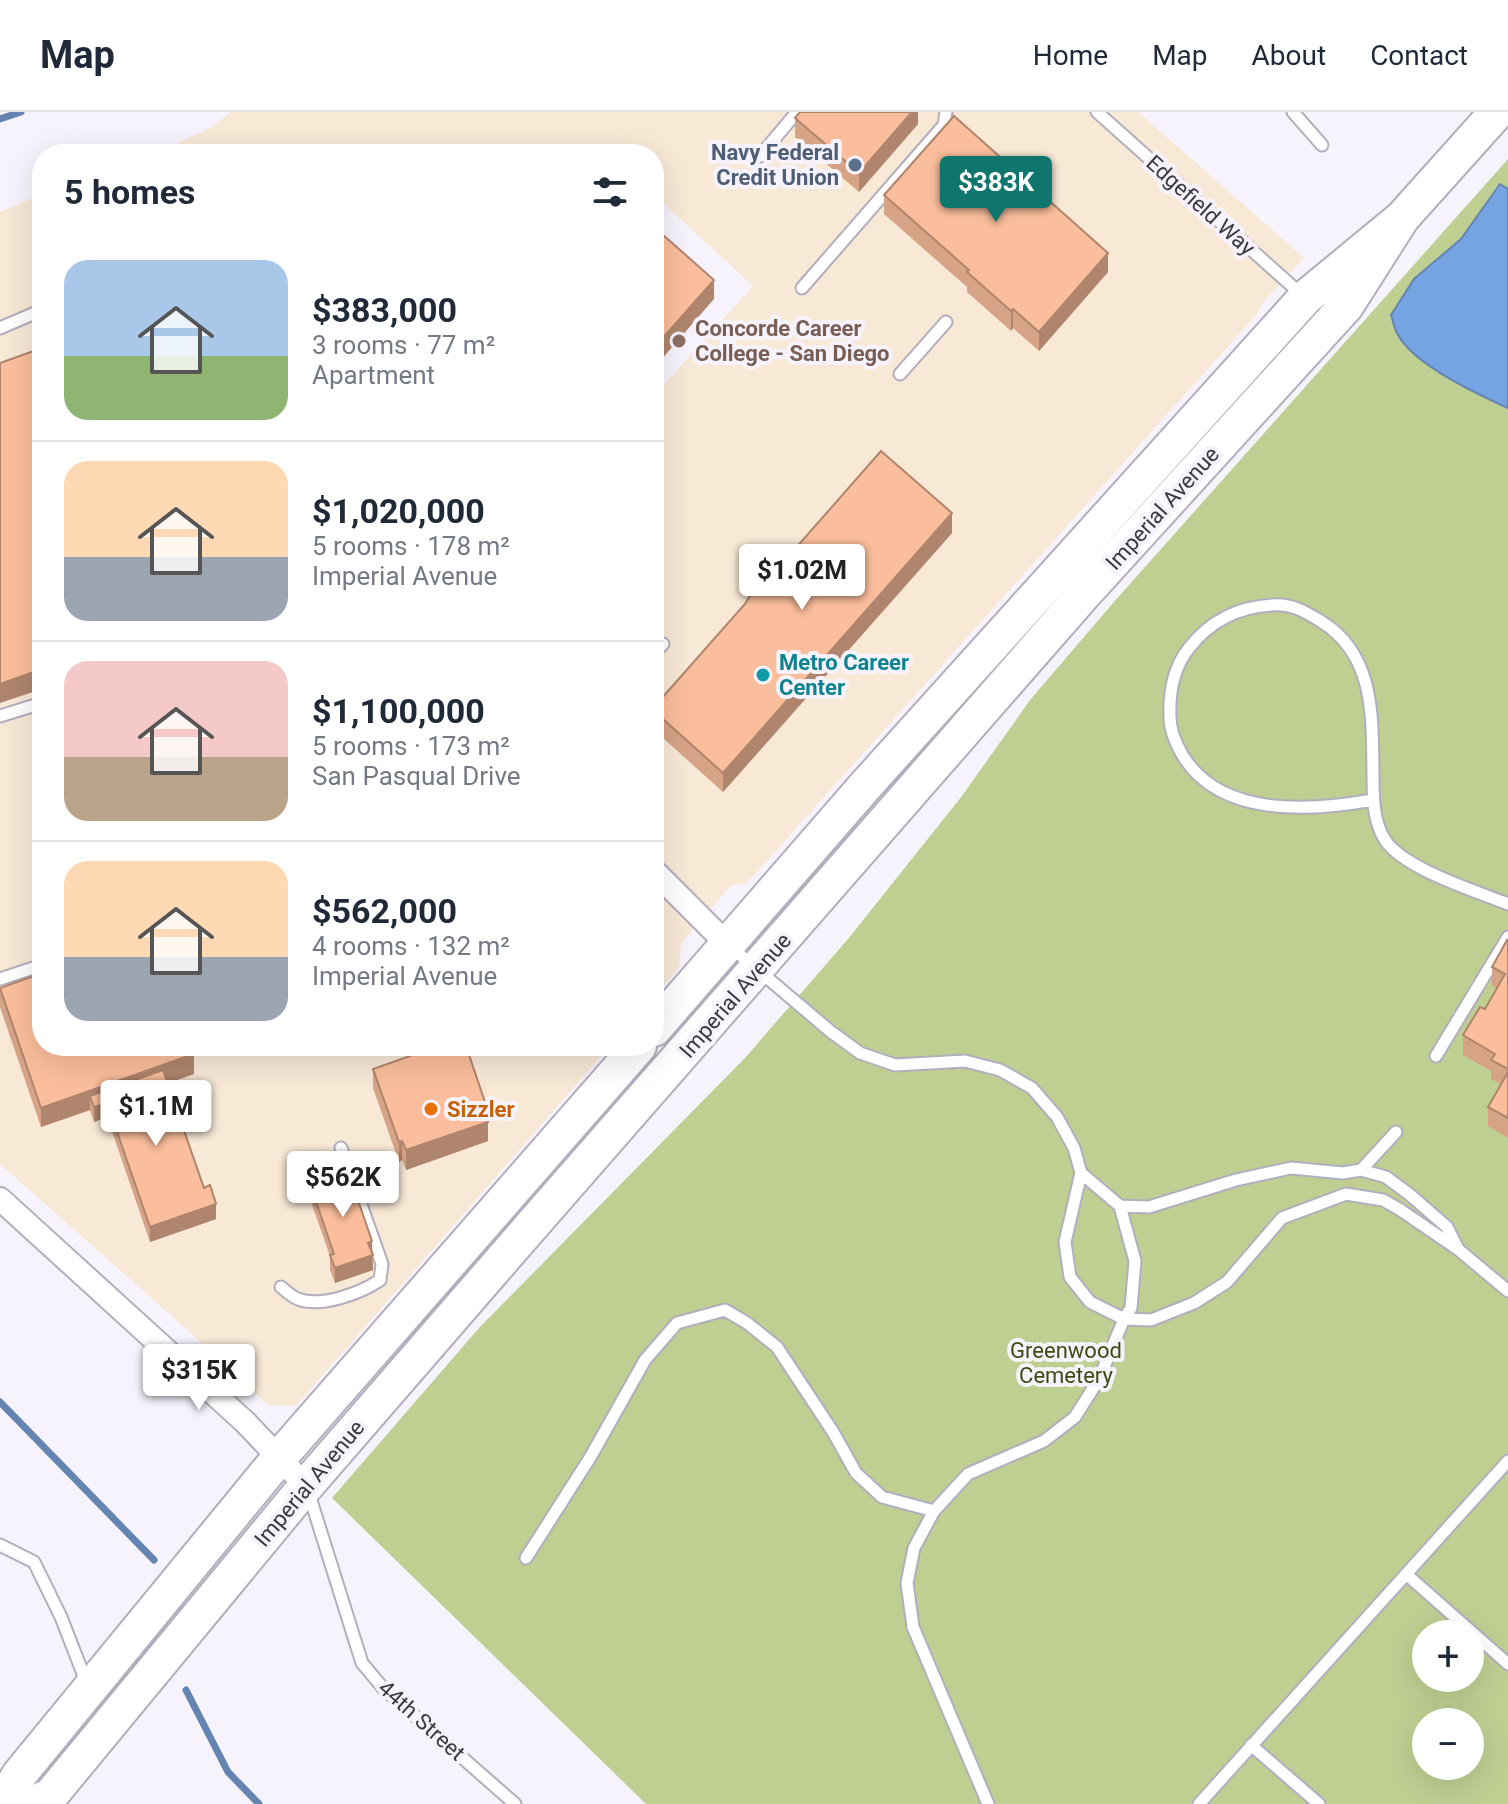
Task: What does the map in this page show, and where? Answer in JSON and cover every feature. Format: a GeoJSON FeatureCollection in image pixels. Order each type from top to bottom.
{"type":"FeatureCollection","features":[{"type":"Feature","properties":{"kind":"main road","name":"Imperial Avenue"},"geometry":{"type":"LineString","coordinates":[[664,1018],[866,785],[1305,298],[1402,218],[1497,112]]}},
{"type":"Feature","properties":{"kind":"main road","name":"Imperial Avenue"},"geometry":{"type":"LineString","coordinates":[[32,1804],[51,1795],[306,1486],[1082,596],[1346,306],[1402,218]]}},
{"type":"Feature","properties":{"kind":"main road"},"geometry":{"type":"LineString","coordinates":[[1220,444],[1232,411],[1311,317],[1312,308],[1305,298]]}},
{"type":"Feature","properties":{"kind":"main road","name":"Imperial Avenue"},"geometry":{"type":"LineString","coordinates":[[2,1804],[19,1775],[279,1458],[630,1056]]}},
{"type":"Feature","properties":{"kind":"street"},"geometry":{"type":"LineString","coordinates":[[664,881],[728,945]]}},
{"type":"Feature","properties":{"kind":"street"},"geometry":{"type":"LineString","coordinates":[[0,1199],[245,1422],[306,1486]]}},
{"type":"Feature","properties":{"kind":"lane"},"geometry":{"type":"LineString","coordinates":[[760,156],[797,112]]}},
{"type":"Feature","properties":{"kind":"lane"},"geometry":{"type":"LineString","coordinates":[[802,288],[944,125],[946,112]]}},
{"type":"Feature","properties":{"kind":"lane","name":"Edgefield Way"},"geometry":{"type":"LineString","coordinates":[[1097,112],[1305,298]]}},
{"type":"Feature","properties":{"kind":"lane"},"geometry":{"type":"LineString","coordinates":[[1293,112],[1322,145]]}},
{"type":"Feature","properties":{"kind":"lane"},"geometry":{"type":"LineString","coordinates":[[0,328],[32,314]]}},
{"type":"Feature","properties":{"kind":"lane"},"geometry":{"type":"LineString","coordinates":[[900,374],[946,322]]}},
{"type":"Feature","properties":{"kind":"lane"},"geometry":{"type":"LineString","coordinates":[[1373,800],[1298,805],[1253,804],[1231,797],[1207,783],[1189,766],[1170,727],[1171,687],[1188,649],[1222,618],[1258,606],[1286,604],[1329,626],[1359,658],[1364,674],[1371,704],[1373,800],[1380,828],[1393,849],[1429,872],[1508,904]]}},
{"type":"Feature","properties":{"kind":"lane"},"geometry":{"type":"LineString","coordinates":[[0,716],[32,706]]}},
{"type":"Feature","properties":{"kind":"lane"},"geometry":{"type":"LineString","coordinates":[[1436,1056],[1508,937]]}},
{"type":"Feature","properties":{"kind":"lane"},"geometry":{"type":"LineString","coordinates":[[728,945],[860,1053],[895,1065],[965,1061],[1000,1070],[1032,1088],[1057,1117],[1074,1148],[1081,1173],[1065,1242],[1070,1277],[1090,1302],[1124,1319],[1151,1320],[1194,1303],[1227,1282],[1282,1218],[1346,1194],[1383,1200],[1459,1250],[1508,1291]]}},
{"type":"Feature","properties":{"kind":"lane"},"geometry":{"type":"LineString","coordinates":[[0,979],[32,968]]}},
{"type":"Feature","properties":{"kind":"lane"},"geometry":{"type":"LineString","coordinates":[[1361,1170],[1396,1132]]}},
{"type":"Feature","properties":{"kind":"lane"},"geometry":{"type":"LineString","coordinates":[[281,1287],[298,1299],[319,1301],[367,1289],[380,1280],[382,1264],[341,1148]]}},
{"type":"Feature","properties":{"kind":"lane"},"geometry":{"type":"LineString","coordinates":[[1120,1206],[1149,1207],[1236,1180],[1291,1168],[1343,1173],[1361,1170],[1386,1177],[1409,1194],[1447,1227],[1459,1250]]}},
{"type":"Feature","properties":{"kind":"lane"},"geometry":{"type":"LineString","coordinates":[[988,1804],[913,1627],[907,1583],[914,1548],[934,1511],[968,1474],[1044,1441],[1075,1417],[1099,1379],[1131,1308],[1135,1261],[1120,1206],[1081,1173]]}},
{"type":"Feature","properties":{"kind":"lane"},"geometry":{"type":"LineString","coordinates":[[526,1558],[591,1456],[645,1360],[677,1323],[725,1310],[777,1347],[856,1473],[882,1497],[934,1511]]}},
{"type":"Feature","properties":{"kind":"lane"},"geometry":{"type":"LineString","coordinates":[[1199,1804],[1508,1461]]}},
{"type":"Feature","properties":{"kind":"lane","name":"44th Street"},"geometry":{"type":"LineString","coordinates":[[306,1486],[362,1663],[383,1688],[515,1804]]}},
{"type":"Feature","properties":{"kind":"lane"},"geometry":{"type":"LineString","coordinates":[[0,1545],[34,1562],[61,1617],[89,1689]]}},
{"type":"Feature","properties":{"kind":"lane"},"geometry":{"type":"LineString","coordinates":[[1406,1574],[1508,1664]]}},
{"type":"Feature","properties":{"kind":"lane"},"geometry":{"type":"LineString","coordinates":[[1251,1745],[1319,1804]]}},
{"type":"Feature","properties":{"kind":"shaded area"},"geometry":{"type":"Polygon","coordinates":[[[231,112],[1138,112],[1304,258],[755,874],[745,884],[731,885],[681,944],[679,968],[664,985],[664,385],[753,286],[664,204],[664,144],[175,144],[212,127],[231,112]]]}},
{"type":"Feature","properties":{"kind":"shaded area"},"geometry":{"type":"Polygon","coordinates":[[[32,198],[32,1056],[601,1056],[296,1406],[268,1405],[0,1164],[0,212],[32,198]]]}},
{"type":"Feature","properties":{"kind":"green space","name":"Greenwood Cemetery"},"geometry":{"type":"Polygon","coordinates":[[[1508,159],[1508,1804],[646,1804],[332,1498],[479,1328],[745,1058],[848,939],[962,796],[1030,700],[1508,159]]]}},
{"type":"Feature","properties":{"kind":"water"},"geometry":{"type":"Polygon","coordinates":[[[1500,184],[1508,189],[1508,408],[1446,377],[1416,356],[1397,333],[1391,315],[1414,279],[1461,239],[1500,184]]]}},
{"type":"Feature","properties":{"kind":"building","name":"Navy Federal Credit Union"},"geometry":{"type":"Polygon","coordinates":[[[800,112],[912,112],[859,173],[795,118],[800,112]]]}},
{"type":"Feature","properties":{"kind":"building"},"geometry":{"type":"Polygon","coordinates":[[[954,116],[1108,253],[1039,332],[1013,309],[1011,311],[884,195],[954,116]]]}},
{"type":"Feature","properties":{"kind":"building"},"geometry":{"type":"Polygon","coordinates":[[[664,236],[714,280],[664,337],[664,236]]]}},
{"type":"Feature","properties":{"kind":"building"},"geometry":{"type":"Polygon","coordinates":[[[32,352],[32,673],[0,684],[0,363],[32,352]]]}},
{"type":"Feature","properties":{"kind":"building","name":"Metro Career Center"},"geometry":{"type":"Polygon","coordinates":[[[881,451],[952,513],[723,773],[664,720],[664,696],[745,604],[763,574],[787,558],[881,451]]]}},
{"type":"Feature","properties":{"kind":"building"},"geometry":{"type":"Polygon","coordinates":[[[1507,940],[1508,1069],[1491,1060],[1495,1054],[1463,1035],[1480,1007],[1485,1009],[1505,974],[1492,967],[1507,940]]]}},
{"type":"Feature","properties":{"kind":"building"},"geometry":{"type":"Polygon","coordinates":[[[32,977],[32,1056],[188,1056],[41,1108],[0,988],[32,977]]]}},
{"type":"Feature","properties":{"kind":"building","name":"Sizzler"},"geometry":{"type":"Polygon","coordinates":[[[410,1056],[469,1056],[488,1111],[484,1112],[488,1122],[406,1150],[402,1141],[399,1142],[373,1069],[410,1056]]]}},
{"type":"Feature","properties":{"kind":"building"},"geometry":{"type":"Polygon","coordinates":[[[163,1070],[204,1188],[210,1185],[216,1204],[150,1227],[107,1103],[94,1107],[90,1096],[163,1070]]]}},
{"type":"Feature","properties":{"kind":"building"},"geometry":{"type":"Polygon","coordinates":[[[1508,1072],[1508,1118],[1488,1107],[1508,1072]]]}},
{"type":"Feature","properties":{"kind":"building"},"geometry":{"type":"Polygon","coordinates":[[[348,1171],[372,1241],[368,1243],[373,1255],[335,1268],[330,1255],[334,1254],[310,1184],[348,1171]]]}},
{"type":"Feature","properties":{"kind":"waterway"},"geometry":{"type":"LineString","coordinates":[[0,119],[21,112]]}},
{"type":"Feature","properties":{"kind":"waterway"},"geometry":{"type":"LineString","coordinates":[[0,1402],[154,1560]]}},
{"type":"Feature","properties":{"kind":"waterway"},"geometry":{"type":"LineString","coordinates":[[186,1690],[228,1772],[259,1804]]}},
{"type":"Feature","properties":{"kind":"place","name":"Navy Federal Credit Union"},"geometry":{"type":"Point","coordinates":[855,165]}},
{"type":"Feature","properties":{"kind":"place","name":"Concorde Career College - San Diego"},"geometry":{"type":"Point","coordinates":[679,341]}},
{"type":"Feature","properties":{"kind":"place","name":"Metro Career Center"},"geometry":{"type":"Point","coordinates":[763,675]}},
{"type":"Feature","properties":{"kind":"place","name":"Sizzler"},"geometry":{"type":"Point","coordinates":[431,1109]}}]}
